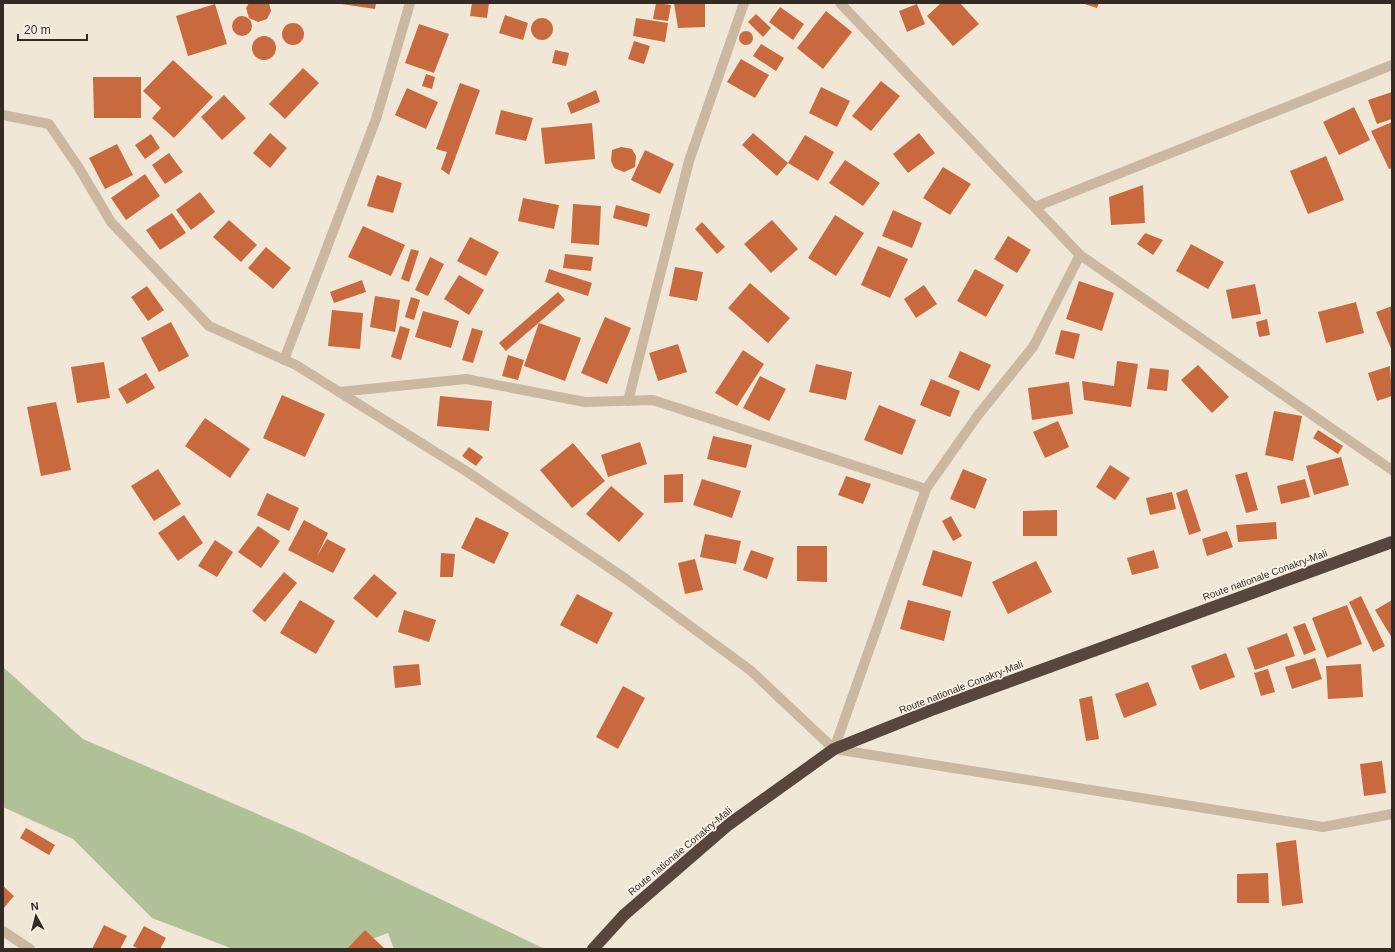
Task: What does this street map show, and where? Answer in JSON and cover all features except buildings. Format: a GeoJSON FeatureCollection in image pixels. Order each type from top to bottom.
{"type":"FeatureCollection","features":[{"type":"Feature","properties":{"kind":"highway","name":"Route nationale Conakry-Mali"},"geometry":{"type":"LineString","coordinates":[[593,949],[624,915],[728,825],[834,749],[934,710],[1392,542]]}},
{"type":"Feature","properties":{"kind":"street"},"geometry":{"type":"LineString","coordinates":[[284,360],[376,119],[410,3]]}},
{"type":"Feature","properties":{"kind":"street"},"geometry":{"type":"LineString","coordinates":[[628,401],[689,161],[744,3]]}},
{"type":"Feature","properties":{"kind":"street"},"geometry":{"type":"LineString","coordinates":[[840,3],[1080,255],[1392,470]]}},
{"type":"Feature","properties":{"kind":"street"},"geometry":{"type":"LineString","coordinates":[[1035,207],[1392,64]]}},
{"type":"Feature","properties":{"kind":"street"},"geometry":{"type":"LineString","coordinates":[[3,115],[49,124],[79,168],[111,222],[209,326],[284,360],[339,392],[469,473],[626,579],[750,670],[834,749],[1323,827],[1392,814]]}},
{"type":"Feature","properties":{"kind":"street"},"geometry":{"type":"LineString","coordinates":[[834,749],[926,490],[978,415],[1033,347],[1080,255]]}},
{"type":"Feature","properties":{"kind":"street"},"geometry":{"type":"LineString","coordinates":[[339,392],[466,378],[585,402],[653,400],[926,490]]}},
{"type":"Feature","properties":{"kind":"street"},"geometry":{"type":"LineString","coordinates":[[3,931],[30,949]]}},
{"type":"Feature","properties":{"kind":"green space"},"geometry":{"type":"Polygon","coordinates":[[[3,667],[83,739],[304,834],[545,949],[394,949],[388,933],[346,949],[233,949],[152,918],[73,839],[3,807],[3,667]]]}}]}
